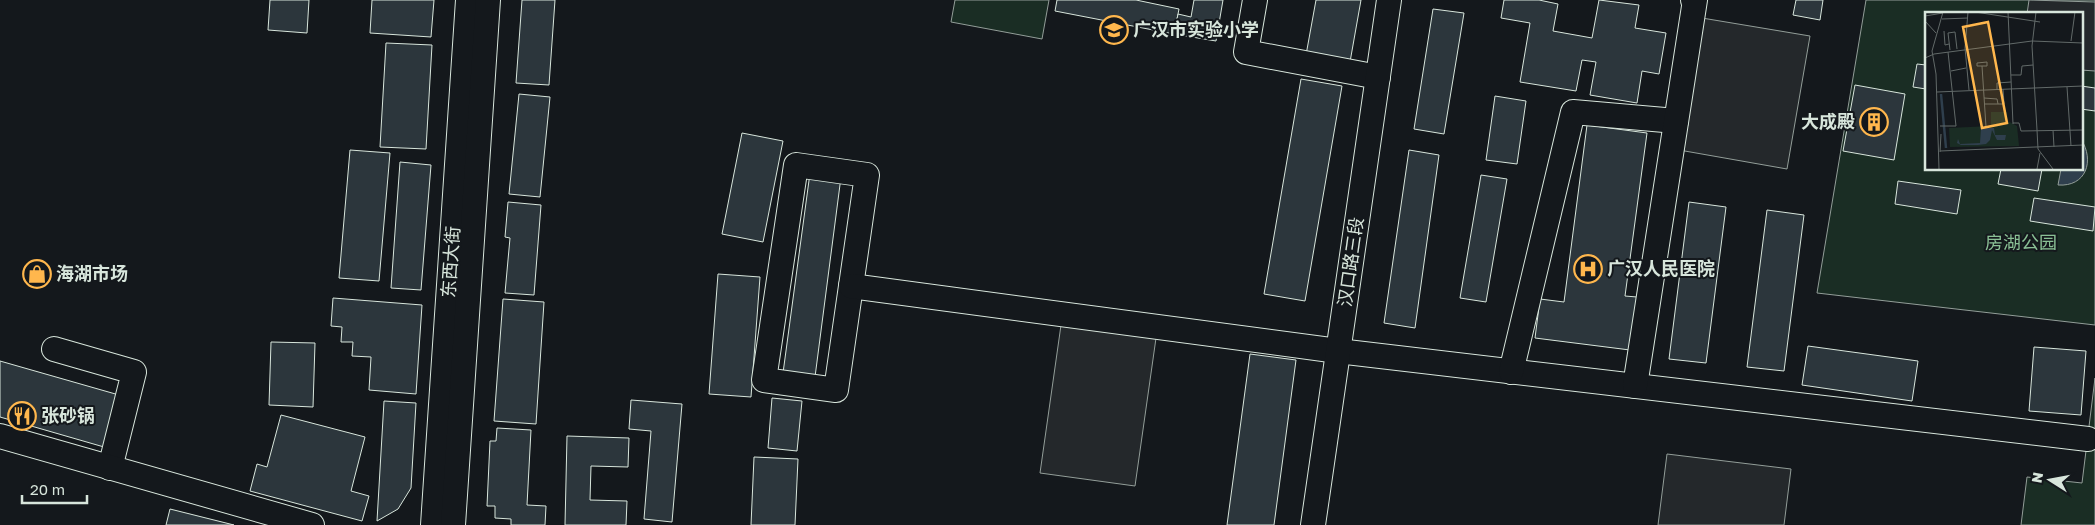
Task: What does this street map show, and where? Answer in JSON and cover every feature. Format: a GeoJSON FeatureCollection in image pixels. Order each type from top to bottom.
{"type":"FeatureCollection","features":[{"type":"Feature","properties":{"kind":"street","name":"东西大街"},"geometry":{"type":"LineString","coordinates":[[433,525],[468,0]]}},
{"type":"Feature","properties":{"kind":"street","name":"东西大街"},"geometry":{"type":"LineString","coordinates":[[453,525],[488,0]]}},
{"type":"Feature","properties":{"kind":"street"},"geometry":{"type":"LineString","coordinates":[[1255,0],[1246,52],[1378,77]]}},
{"type":"Feature","properties":{"kind":"street","name":"汉口路三段"},"geometry":{"type":"LineString","coordinates":[[1313,525],[1389,0]]}},
{"type":"Feature","properties":{"kind":"street"},"geometry":{"type":"LineString","coordinates":[[1635,386],[1695,0],[1693,0]]}},
{"type":"Feature","properties":{"kind":"street"},"geometry":{"type":"LineString","coordinates":[[1511,372],[1573,112],[1676,121]]}},
{"type":"Feature","properties":{"kind":"street"},"geometry":{"type":"LineString","coordinates":[[796,165],[867,176],[851,286],[836,390],[764,380],[796,165]]}},
{"type":"Feature","properties":{"kind":"street"},"geometry":{"type":"LineString","coordinates":[[851,286],[1338,351],[2088,439]]}},
{"type":"Feature","properties":{"kind":"street"},"geometry":{"type":"LineString","coordinates":[[54,349],[134,372],[110,468]]}},
{"type":"Feature","properties":{"kind":"street"},"geometry":{"type":"LineString","coordinates":[[0,436],[312,525]]}},
{"type":"Feature","properties":{"kind":"green space"},"geometry":{"type":"Polygon","coordinates":[[[955,0],[1049,0],[1042,39],[951,22],[955,0]]]}},
{"type":"Feature","properties":{"kind":"green space","name":"房湖公园"},"geometry":{"type":"Polygon","coordinates":[[[1866,0],[2095,0],[2095,325],[1817,293],[1866,0]]]}},
{"type":"Feature","properties":{"kind":"green space"},"geometry":{"type":"Polygon","coordinates":[[[2095,378],[2095,525],[2021,525],[2027,477],[2082,483],[2095,378]]]}},
{"type":"Feature","properties":{"kind":"shaded area"},"geometry":{"type":"Polygon","coordinates":[[[2029,0],[2095,2],[2095,71],[2082,70],[2082,12],[2027,12],[2029,0]]]}},
{"type":"Feature","properties":{"kind":"shaded area"},"geometry":{"type":"Polygon","coordinates":[[[1684,15],[1810,36],[1787,169],[1662,147],[1684,15]]]}},
{"type":"Feature","properties":{"kind":"shaded area"},"geometry":{"type":"Polygon","coordinates":[[[1063,311],[1158,324],[1135,486],[1040,473],[1063,311]]]}},
{"type":"Feature","properties":{"kind":"shaded area"},"geometry":{"type":"Polygon","coordinates":[[[1667,454],[1791,469],[1784,525],[1658,525],[1667,454]]]}},
{"type":"Feature","properties":{"kind":"water"},"geometry":{"type":"Polygon","coordinates":[[[2082,141],[2087,156],[2085,171],[2075,182],[2058,185],[2061,170],[2082,170],[2082,141]]]}},
{"type":"Feature","properties":{"kind":"building"},"geometry":{"type":"Polygon","coordinates":[[[270,0],[309,0],[307,33],[268,30],[270,0]]]}},
{"type":"Feature","properties":{"kind":"building"},"geometry":{"type":"Polygon","coordinates":[[[372,0],[434,0],[431,37],[370,33],[372,0]]]}},
{"type":"Feature","properties":{"kind":"building"},"geometry":{"type":"Polygon","coordinates":[[[522,0],[555,0],[549,85],[516,83],[522,0]]]}},
{"type":"Feature","properties":{"kind":"building"},"geometry":{"type":"Polygon","coordinates":[[[1057,0],[1136,0],[1179,9],[1174,34],[1055,11],[1057,0]]]}},
{"type":"Feature","properties":{"kind":"building"},"geometry":{"type":"Polygon","coordinates":[[[1194,0],[1223,0],[1216,41],[1174,34],[1178,14],[1191,17],[1194,0]]]}},
{"type":"Feature","properties":{"kind":"building"},"geometry":{"type":"Polygon","coordinates":[[[1316,0],[1361,0],[1350,62],[1306,55],[1316,0]]]}},
{"type":"Feature","properties":{"kind":"building"},"geometry":{"type":"Polygon","coordinates":[[[1504,0],[1539,0],[1558,4],[1553,31],[1592,38],[1599,0],[1639,5],[1635,28],[1666,33],[1659,74],[1642,71],[1637,103],[1590,95],[1596,62],[1582,60],[1576,91],[1520,82],[1530,23],[1501,18],[1504,0]]]}},
{"type":"Feature","properties":{"kind":"building"},"geometry":{"type":"Polygon","coordinates":[[[1796,0],[1823,0],[1820,20],[1793,15],[1796,0]]]}},
{"type":"Feature","properties":{"kind":"building"},"geometry":{"type":"Polygon","coordinates":[[[1433,9],[1464,13],[1444,134],[1414,129],[1433,9]]]}},
{"type":"Feature","properties":{"kind":"building"},"geometry":{"type":"Polygon","coordinates":[[[386,43],[432,45],[426,149],[380,147],[386,43]]]}},
{"type":"Feature","properties":{"kind":"building"},"geometry":{"type":"Polygon","coordinates":[[[1917,64],[1925,65],[1925,89],[1913,87],[1917,64]]]}},
{"type":"Feature","properties":{"kind":"building"},"geometry":{"type":"Polygon","coordinates":[[[1301,79],[1342,86],[1305,301],[1264,294],[1301,79]]]}},
{"type":"Feature","properties":{"kind":"building","name":"大成殿"},"geometry":{"type":"Polygon","coordinates":[[[1855,85],[1905,94],[1894,160],[1843,151],[1855,85]]]}},
{"type":"Feature","properties":{"kind":"building"},"geometry":{"type":"Polygon","coordinates":[[[2082,86],[2095,88],[2095,111],[2082,109],[2082,86]]]}},
{"type":"Feature","properties":{"kind":"building"},"geometry":{"type":"Polygon","coordinates":[[[519,94],[550,97],[540,197],[509,194],[519,94]]]}},
{"type":"Feature","properties":{"kind":"building"},"geometry":{"type":"Polygon","coordinates":[[[1495,96],[1526,101],[1517,164],[1486,160],[1495,96]]]}},
{"type":"Feature","properties":{"kind":"building"},"geometry":{"type":"Polygon","coordinates":[[[1587,125],[1647,133],[1625,296],[1637,297],[1630,350],[1535,338],[1540,299],[1564,302],[1587,125]]]}},
{"type":"Feature","properties":{"kind":"building"},"geometry":{"type":"Polygon","coordinates":[[[742,133],[783,141],[763,242],[722,234],[742,133]]]}},
{"type":"Feature","properties":{"kind":"building"},"geometry":{"type":"Polygon","coordinates":[[[350,150],[390,153],[379,281],[339,278],[350,150]]]}},
{"type":"Feature","properties":{"kind":"building"},"geometry":{"type":"Polygon","coordinates":[[[1409,150],[1439,155],[1415,328],[1384,323],[1409,150]]]}},
{"type":"Feature","properties":{"kind":"building"},"geometry":{"type":"Polygon","coordinates":[[[400,162],[431,165],[421,290],[391,288],[400,162]]]}},
{"type":"Feature","properties":{"kind":"building"},"geometry":{"type":"Polygon","coordinates":[[[2001,170],[2042,170],[2038,191],[1998,184],[2001,170]]]}},
{"type":"Feature","properties":{"kind":"building"},"geometry":{"type":"Polygon","coordinates":[[[810,173],[841,177],[815,377],[783,373],[810,173]]]}},
{"type":"Feature","properties":{"kind":"building"},"geometry":{"type":"Polygon","coordinates":[[[1481,175],[1507,179],[1486,302],[1460,298],[1481,175]]]}},
{"type":"Feature","properties":{"kind":"building"},"geometry":{"type":"Polygon","coordinates":[[[1898,181],[1961,190],[1957,214],[1895,204],[1898,181]]]}},
{"type":"Feature","properties":{"kind":"building"},"geometry":{"type":"Polygon","coordinates":[[[2034,198],[2095,207],[2093,231],[2030,221],[2034,198]]]}},
{"type":"Feature","properties":{"kind":"building"},"geometry":{"type":"Polygon","coordinates":[[[508,202],[541,205],[534,295],[505,293],[510,238],[505,237],[508,202]]]}},
{"type":"Feature","properties":{"kind":"building"},"geometry":{"type":"Polygon","coordinates":[[[1689,202],[1726,207],[1706,363],[1669,359],[1689,202]]]}},
{"type":"Feature","properties":{"kind":"building"},"geometry":{"type":"Polygon","coordinates":[[[1767,210],[1804,215],[1784,371],[1747,367],[1767,210]]]}},
{"type":"Feature","properties":{"kind":"building"},"geometry":{"type":"Polygon","coordinates":[[[718,274],[760,277],[751,397],[709,394],[718,274]]]}},
{"type":"Feature","properties":{"kind":"building"},"geometry":{"type":"Polygon","coordinates":[[[333,298],[422,305],[416,394],[369,390],[371,357],[352,356],[353,342],[341,342],[342,327],[331,326],[333,298]]]}},
{"type":"Feature","properties":{"kind":"building"},"geometry":{"type":"Polygon","coordinates":[[[503,299],[544,302],[536,424],[494,421],[503,299]]]}},
{"type":"Feature","properties":{"kind":"building"},"geometry":{"type":"Polygon","coordinates":[[[271,342],[315,343],[313,407],[269,405],[271,342]]]}},
{"type":"Feature","properties":{"kind":"building"},"geometry":{"type":"Polygon","coordinates":[[[1808,346],[1918,361],[1912,401],[1802,385],[1808,346]]]}},
{"type":"Feature","properties":{"kind":"building"},"geometry":{"type":"Polygon","coordinates":[[[2034,347],[2086,351],[2081,415],[2029,411],[2034,347]]]}},
{"type":"Feature","properties":{"kind":"building"},"geometry":{"type":"Polygon","coordinates":[[[1250,354],[1296,360],[1274,525],[1227,525],[1250,354]]]}},
{"type":"Feature","properties":{"kind":"building"},"geometry":{"type":"Polygon","coordinates":[[[0,361],[119,395],[104,447],[0,417],[0,361]]]}},
{"type":"Feature","properties":{"kind":"building"},"geometry":{"type":"Polygon","coordinates":[[[772,398],[802,401],[797,451],[768,448],[772,398]]]}},
{"type":"Feature","properties":{"kind":"building"},"geometry":{"type":"Polygon","coordinates":[[[631,400],[682,404],[672,522],[644,519],[651,431],[629,429],[631,400]]]}},
{"type":"Feature","properties":{"kind":"building"},"geometry":{"type":"Polygon","coordinates":[[[384,401],[416,403],[411,488],[398,509],[377,521],[384,401]]]}},
{"type":"Feature","properties":{"kind":"building"},"geometry":{"type":"Polygon","coordinates":[[[281,415],[365,437],[351,491],[369,496],[362,521],[250,491],[257,464],[267,467],[281,415]]]}},
{"type":"Feature","properties":{"kind":"building"},"geometry":{"type":"Polygon","coordinates":[[[497,428],[531,430],[527,505],[546,506],[545,525],[511,525],[511,519],[495,518],[495,506],[487,506],[490,441],[496,441],[497,428]]]}},
{"type":"Feature","properties":{"kind":"building"},"geometry":{"type":"Polygon","coordinates":[[[567,436],[629,438],[628,467],[591,466],[590,500],[627,501],[626,525],[565,525],[567,436]]]}},
{"type":"Feature","properties":{"kind":"building"},"geometry":{"type":"Polygon","coordinates":[[[754,457],[798,459],[795,525],[751,525],[754,457]]]}},
{"type":"Feature","properties":{"kind":"building"},"geometry":{"type":"Polygon","coordinates":[[[170,509],[234,525],[166,525],[170,509]]]}},
{"type":"Feature","properties":{"kind":"place","name":"广汉市实验小学"},"geometry":{"type":"Point","coordinates":[1114,30]}},
{"type":"Feature","properties":{"kind":"place","name":"大成殿"},"geometry":{"type":"Point","coordinates":[1874,122]}},
{"type":"Feature","properties":{"kind":"place","name":"广汉人民医院"},"geometry":{"type":"Point","coordinates":[1588,269]}},
{"type":"Feature","properties":{"kind":"place","name":"海湖市场"},"geometry":{"type":"Point","coordinates":[37,274]}},
{"type":"Feature","properties":{"kind":"place","name":"张砂锅"},"geometry":{"type":"Point","coordinates":[22,416]}}]}
